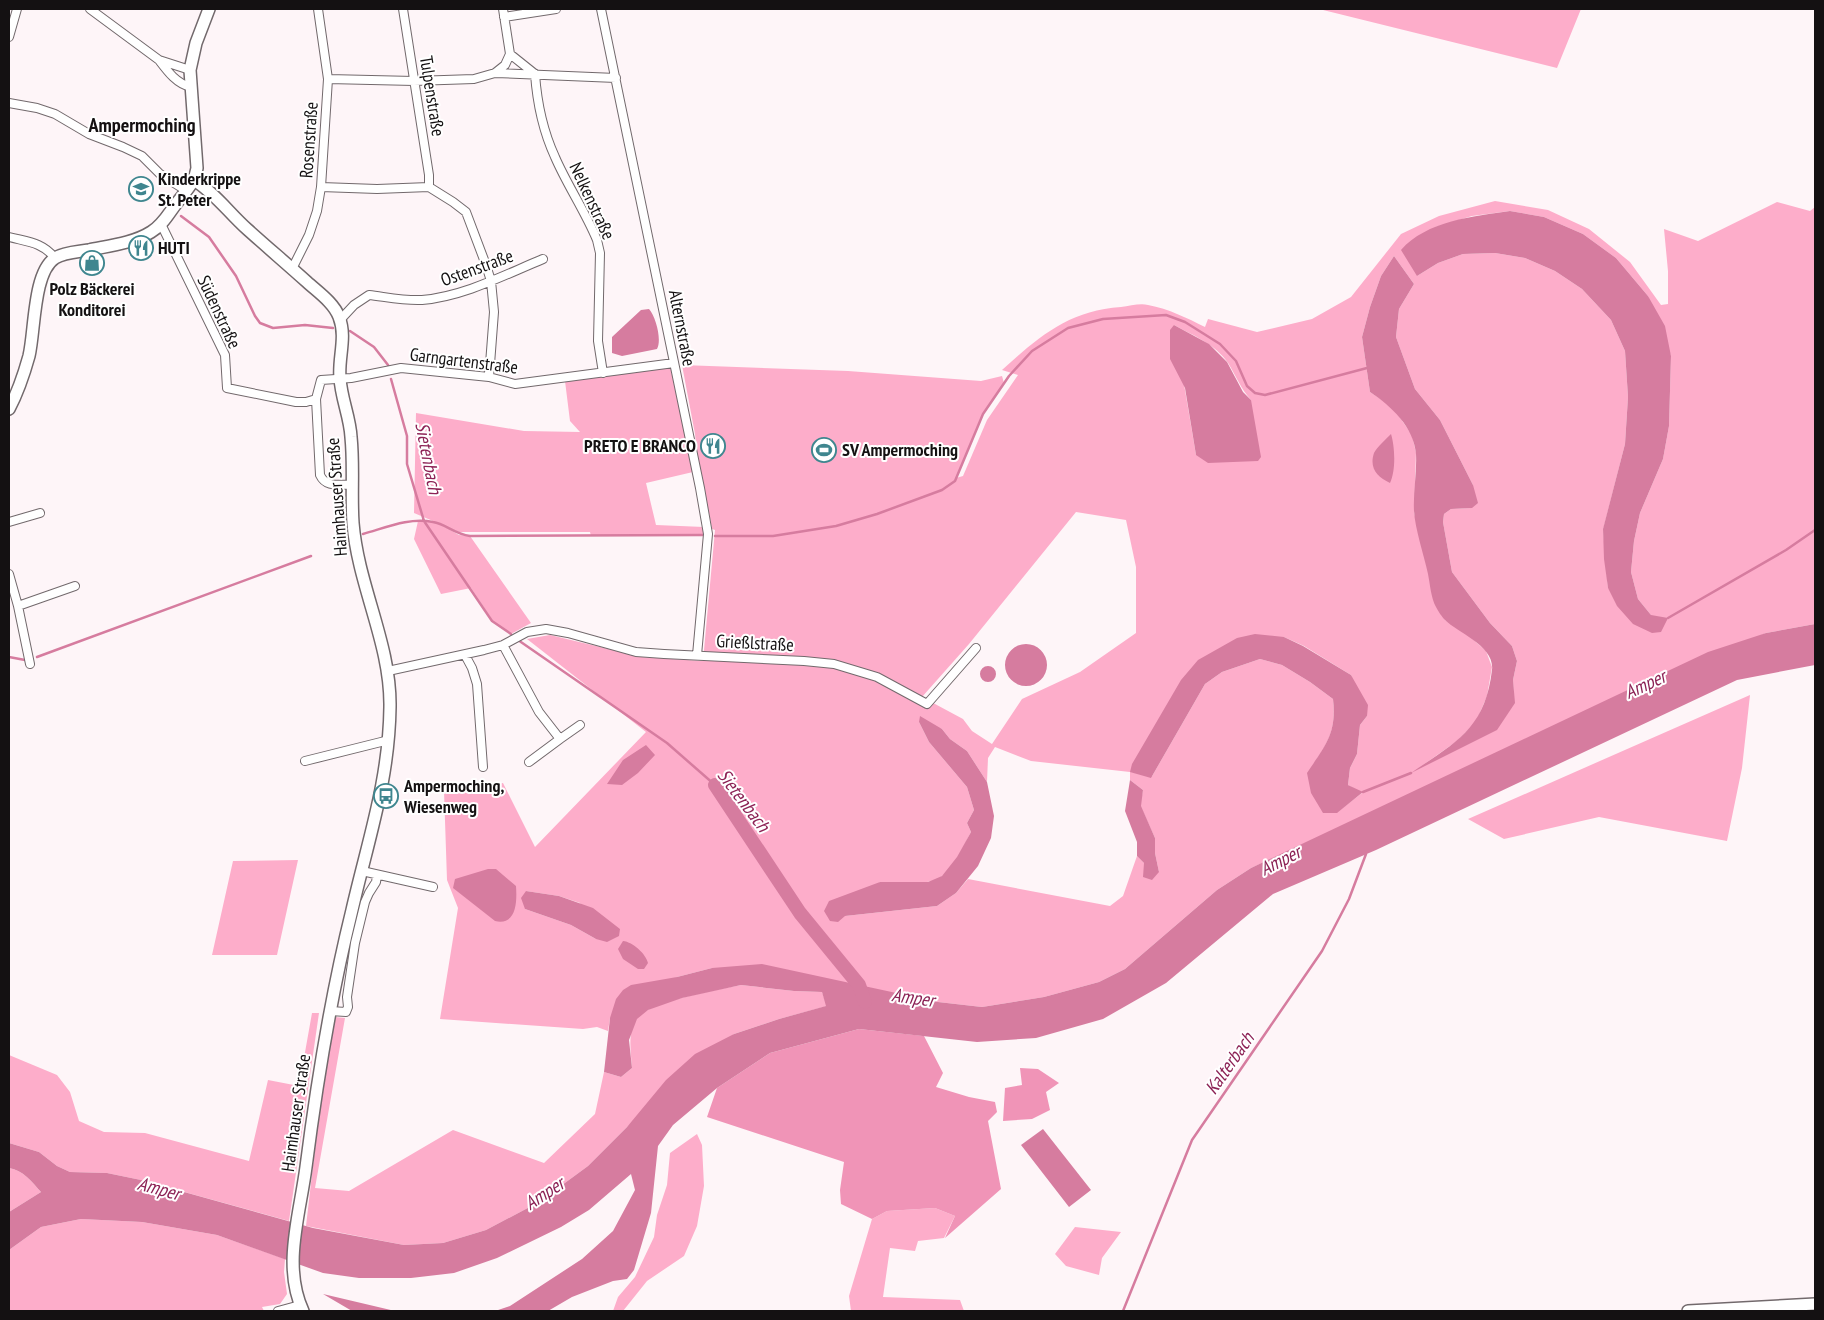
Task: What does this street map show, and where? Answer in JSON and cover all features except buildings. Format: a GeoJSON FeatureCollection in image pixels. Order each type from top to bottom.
{"type":"FeatureCollection","features":[{"type":"Feature","properties":{"kind":"main road"},"geometry":{"type":"LineString","coordinates":[[9,409],[21,383],[29,354],[40,281],[47,267],[55,258],[69,253],[108,246],[138,238],[151,232],[161,224],[194,180],[197,168],[190,70],[196,43],[209,9]]}},
{"type":"Feature","properties":{"kind":"main road"},"geometry":{"type":"LineString","coordinates":[[194,180],[209,189],[245,227],[336,310],[340,320]]}},
{"type":"Feature","properties":{"kind":"main road","name":"Haimhauser Straße"},"geometry":{"type":"LineString","coordinates":[[302,1308],[295,1287],[293,1264],[314,1098],[352,907],[378,809],[389,742],[390,704],[388,671],[356,547],[353,524],[351,437],[340,378],[342,329],[340,320]]}},
{"type":"Feature","properties":{"kind":"main road"},"geometry":{"type":"LineString","coordinates":[[1688,1311],[1815,1304]]}},
{"type":"Feature","properties":{"kind":"street"},"geometry":{"type":"LineString","coordinates":[[9,36],[17,9]]}},
{"type":"Feature","properties":{"kind":"street"},"geometry":{"type":"LineString","coordinates":[[90,9],[159,60],[168,72],[183,86],[191,87]]}},
{"type":"Feature","properties":{"kind":"street","name":"Rosenstraße"},"geometry":{"type":"LineString","coordinates":[[292,269],[309,235],[317,211],[321,187],[321,162],[328,79],[318,9]]}},
{"type":"Feature","properties":{"kind":"street","name":"Tulpenstraße"},"geometry":{"type":"LineString","coordinates":[[403,9],[429,175],[429,187]]}},
{"type":"Feature","properties":{"kind":"street"},"geometry":{"type":"LineString","coordinates":[[496,73],[505,65],[510,54],[503,13],[556,9]]}},
{"type":"Feature","properties":{"kind":"street","name":"Alternstraße"},"geometry":{"type":"LineString","coordinates":[[601,9],[708,534],[696,655]]}},
{"type":"Feature","properties":{"kind":"street"},"geometry":{"type":"LineString","coordinates":[[510,54],[535,74]]}},
{"type":"Feature","properties":{"kind":"street"},"geometry":{"type":"LineString","coordinates":[[159,60],[190,70]]}},
{"type":"Feature","properties":{"kind":"street"},"geometry":{"type":"LineString","coordinates":[[328,79],[414,81],[474,79],[496,73],[616,78]]}},
{"type":"Feature","properties":{"kind":"street","name":"Nelkenstraße"},"geometry":{"type":"LineString","coordinates":[[535,74],[537,95],[546,134],[554,156],[597,240],[600,253],[598,341],[603,372]]}},
{"type":"Feature","properties":{"kind":"street"},"geometry":{"type":"LineString","coordinates":[[9,103],[37,108],[55,114],[90,134],[142,156],[160,174],[187,191]]}},
{"type":"Feature","properties":{"kind":"street"},"geometry":{"type":"LineString","coordinates":[[321,187],[377,189],[429,187],[466,212],[491,281],[494,312],[489,377]]}},
{"type":"Feature","properties":{"kind":"street","name":"Südenstraße"},"geometry":{"type":"LineString","coordinates":[[161,224],[225,355],[227,388],[296,402],[316,399]]}},
{"type":"Feature","properties":{"kind":"street"},"geometry":{"type":"LineString","coordinates":[[9,236],[47,249],[55,258]]}},
{"type":"Feature","properties":{"kind":"street","name":"Ostenstraße"},"geometry":{"type":"LineString","coordinates":[[340,320],[354,305],[368,295],[420,300],[440,298],[491,281],[543,259]]}},
{"type":"Feature","properties":{"kind":"street","name":"Garngartenstraße"},"geometry":{"type":"LineString","coordinates":[[316,399],[321,380],[359,376],[401,368],[489,377],[516,384],[674,363]]}},
{"type":"Feature","properties":{"kind":"street"},"geometry":{"type":"LineString","coordinates":[[316,399],[320,475],[322,480],[328,484],[352,484]]}},
{"type":"Feature","properties":{"kind":"street"},"geometry":{"type":"LineString","coordinates":[[9,522],[40,513]]}},
{"type":"Feature","properties":{"kind":"street"},"geometry":{"type":"LineString","coordinates":[[9,574],[30,664]]}},
{"type":"Feature","properties":{"kind":"street"},"geometry":{"type":"LineString","coordinates":[[18,606],[75,586]]}},
{"type":"Feature","properties":{"kind":"street","name":"Grießlstraße"},"geometry":{"type":"LineString","coordinates":[[388,671],[503,645],[527,632],[546,629],[568,633],[636,652],[804,660],[840,665],[877,677],[927,704],[976,648]]}},
{"type":"Feature","properties":{"kind":"street"},"geometry":{"type":"LineString","coordinates":[[503,645],[539,712],[560,739]]}},
{"type":"Feature","properties":{"kind":"street"},"geometry":{"type":"LineString","coordinates":[[465,655],[477,684],[483,767]]}},
{"type":"Feature","properties":{"kind":"street"},"geometry":{"type":"LineString","coordinates":[[528,762],[580,725]]}},
{"type":"Feature","properties":{"kind":"street"},"geometry":{"type":"LineString","coordinates":[[305,761],[385,741],[389,742]]}},
{"type":"Feature","properties":{"kind":"street"},"geometry":{"type":"LineString","coordinates":[[362,871],[433,887]]}},
{"type":"Feature","properties":{"kind":"street"},"geometry":{"type":"LineString","coordinates":[[330,1011],[346,1012],[348,1007],[347,998],[355,943],[365,902],[376,882],[377,875]]}},
{"type":"Feature","properties":{"kind":"street"},"geometry":{"type":"LineString","coordinates":[[278,1311],[302,1308]]}},
{"type":"Feature","properties":{"kind":"shaded area"},"geometry":{"type":"Polygon","coordinates":[[[1319,9],[1581,9],[1557,68],[1319,9]]]}},
{"type":"Feature","properties":{"kind":"shaded area"},"geometry":{"type":"Polygon","coordinates":[[[1495,201],[1548,210],[1589,229],[1630,262],[1661,305],[1668,304],[1668,271],[1664,229],[1698,241],[1777,202],[1810,211],[1815,207],[1815,624],[1766,633],[1251,868],[1217,890],[1125,969],[1099,982],[1044,997],[982,1007],[712,968],[677,977],[610,1018],[608,1031],[597,1027],[583,1029],[440,1019],[458,908],[447,880],[444,791],[503,783],[535,847],[646,732],[527,639],[550,635],[642,657],[703,661],[715,530],[712,529],[698,462],[695,434],[682,365],[848,371],[981,381],[1002,376],[1004,383],[983,414],[956,478],[963,476],[987,420],[1018,375],[1002,370],[1029,346],[1056,327],[1085,314],[1102,309],[1142,304],[1171,311],[1205,327],[1208,319],[1257,332],[1312,319],[1351,297],[1401,234],[1439,216],[1495,201]],[[1510,211],[1472,216],[1436,227],[1417,276],[1438,263],[1463,254],[1495,253],[1525,258],[1555,271],[1582,289],[1611,320],[1625,351],[1628,397],[1625,444],[1603,530],[1608,588],[1651,615],[1638,599],[1631,572],[1634,541],[1640,513],[1663,459],[1669,426],[1671,356],[1648,296],[1616,258],[1583,234],[1544,217],[1510,211]],[[1394,256],[1381,276],[1362,337],[1370,392],[1396,412],[1412,435],[1416,453],[1414,513],[1445,620],[1466,633],[1486,651],[1492,667],[1487,696],[1476,722],[1457,741],[1416,770],[1514,703],[1513,680],[1517,661],[1512,646],[1490,623],[1452,572],[1443,522],[1444,514],[1451,509],[1471,508],[1473,485],[1440,420],[1415,389],[1396,337],[1399,309],[1414,284],[1394,256]],[[1174,325],[1196,455],[1251,400],[1223,356],[1204,341],[1174,325]],[[1076,512],[969,644],[922,697],[963,719],[972,731],[992,744],[1022,699],[1080,672],[1136,633],[1136,567],[1126,520],[1076,512]],[[1284,637],[1198,661],[1151,778],[1205,684],[1222,672],[1260,659],[1282,665],[1333,699],[1334,711],[1331,731],[1324,747],[1308,773],[1336,813],[1362,793],[1348,785],[1350,768],[1357,754],[1360,725],[1367,716],[1351,675],[1304,646],[1284,637]],[[919,722],[929,742],[967,787],[974,810],[967,823],[971,832],[946,873],[935,880],[927,882],[880,882],[845,916],[937,906],[956,893],[968,879],[1110,906],[1123,896],[1137,856],[1144,863],[1159,872],[1155,853],[1155,838],[1140,805],[1143,790],[1130,780],[1130,772],[1031,761],[995,747],[988,758],[987,782],[967,751],[950,739],[942,729],[919,722]],[[526,891],[525,909],[571,925],[596,939],[580,903],[559,896],[526,891]]]}},
{"type":"Feature","properties":{"kind":"shaded area"},"geometry":{"type":"Polygon","coordinates":[[[670,366],[693,472],[646,483],[656,525],[704,527],[703,535],[591,536],[590,532],[459,532],[440,524],[459,535],[470,536],[531,623],[511,634],[493,621],[471,588],[441,594],[414,539],[418,521],[433,521],[414,513],[416,413],[524,431],[580,432],[570,421],[565,381],[670,366]]]}},
{"type":"Feature","properties":{"kind":"shaded area"},"geometry":{"type":"Polygon","coordinates":[[[1750,695],[1742,768],[1727,841],[1599,817],[1504,839],[1468,819],[1750,695]]]}},
{"type":"Feature","properties":{"kind":"shaded area"},"geometry":{"type":"Polygon","coordinates":[[[298,860],[277,955],[212,955],[233,861],[298,860]]]}},
{"type":"Feature","properties":{"kind":"shaded area"},"geometry":{"type":"Polygon","coordinates":[[[741,985],[822,992],[827,1006],[734,1034],[627,1127],[588,1166],[539,1202],[486,1230],[443,1243],[404,1245],[306,1226],[319,1114],[335,1017],[345,1018],[315,1188],[349,1191],[453,1130],[544,1163],[595,1114],[604,1072],[621,1077],[632,1068],[631,1036],[637,1018],[656,1006],[670,1001],[741,985]]]}},
{"type":"Feature","properties":{"kind":"shaded area"},"geometry":{"type":"Polygon","coordinates":[[[312,1013],[319,1013],[289,1221],[141,1180],[107,1173],[70,1172],[57,1166],[39,1152],[9,1143],[9,1055],[57,1075],[70,1092],[79,1121],[104,1132],[145,1133],[249,1161],[268,1080],[299,1086],[312,1013]]]}},
{"type":"Feature","properties":{"kind":"shaded area"},"geometry":{"type":"Polygon","coordinates":[[[859,1029],[924,1036],[943,1073],[936,1087],[969,1097],[995,1102],[997,1112],[988,1121],[1001,1189],[945,1238],[955,1216],[935,1208],[887,1211],[872,1219],[841,1204],[840,1190],[844,1162],[707,1117],[717,1088],[770,1053],[859,1029]]]}},
{"type":"Feature","properties":{"kind":"shaded area"},"geometry":{"type":"Polygon","coordinates":[[[1020,1068],[1038,1069],[1059,1083],[1046,1092],[1050,1110],[1032,1119],[1003,1121],[1005,1088],[1022,1085],[1020,1068]]]}},
{"type":"Feature","properties":{"kind":"shaded area"},"geometry":{"type":"Polygon","coordinates":[[[697,1134],[702,1145],[704,1186],[697,1226],[684,1256],[647,1281],[623,1311],[613,1311],[618,1297],[635,1277],[654,1237],[657,1215],[667,1185],[670,1153],[697,1134]]]}},
{"type":"Feature","properties":{"kind":"shaded area"},"geometry":{"type":"Polygon","coordinates":[[[9,1168],[23,1174],[41,1192],[9,1212],[9,1168]]]}},
{"type":"Feature","properties":{"kind":"shaded area"},"geometry":{"type":"Polygon","coordinates":[[[935,1208],[955,1216],[944,1238],[918,1241],[915,1251],[890,1248],[883,1297],[960,1300],[964,1311],[851,1311],[849,1296],[872,1219],[887,1211],[935,1208]]]}},
{"type":"Feature","properties":{"kind":"shaded area"},"geometry":{"type":"Polygon","coordinates":[[[81,1219],[142,1222],[217,1235],[285,1259],[284,1272],[287,1294],[280,1304],[262,1307],[264,1311],[9,1311],[9,1250],[41,1227],[81,1219]]]}},
{"type":"Feature","properties":{"kind":"shaded area"},"geometry":{"type":"Polygon","coordinates":[[[1075,1227],[1121,1232],[1102,1258],[1099,1275],[1066,1266],[1055,1254],[1075,1227]]]}},
{"type":"Feature","properties":{"kind":"water"},"geometry":{"type":"Polygon","coordinates":[[[1510,211],[1544,217],[1583,234],[1616,258],[1648,296],[1665,326],[1671,356],[1669,426],[1663,459],[1640,513],[1634,541],[1631,572],[1638,599],[1651,615],[1668,618],[1661,632],[1652,633],[1633,624],[1617,606],[1608,588],[1604,559],[1603,529],[1625,444],[1628,397],[1625,351],[1611,320],[1582,289],[1555,271],[1525,258],[1495,253],[1463,254],[1438,263],[1417,276],[1401,250],[1411,240],[1437,226],[1466,218],[1510,211]]]}},
{"type":"Feature","properties":{"kind":"water"},"geometry":{"type":"Polygon","coordinates":[[[1394,256],[1414,284],[1399,309],[1396,337],[1415,389],[1440,420],[1473,485],[1478,503],[1472,508],[1451,509],[1444,514],[1443,522],[1452,572],[1490,623],[1512,646],[1517,661],[1513,680],[1515,703],[1497,730],[1411,773],[1442,752],[1466,732],[1483,707],[1492,670],[1488,654],[1482,647],[1445,620],[1434,603],[1415,518],[1416,454],[1414,444],[1411,435],[1400,418],[1370,392],[1362,337],[1381,276],[1394,256]]]}},
{"type":"Feature","properties":{"kind":"water"},"geometry":{"type":"Polygon","coordinates":[[[649,309],[658,329],[659,340],[657,349],[622,356],[612,353],[612,337],[641,310],[649,309]]]}},
{"type":"Feature","properties":{"kind":"water"},"geometry":{"type":"Polygon","coordinates":[[[1174,325],[1209,344],[1227,362],[1243,392],[1251,400],[1261,457],[1258,461],[1208,463],[1196,455],[1185,388],[1170,359],[1170,330],[1174,325]]]}},
{"type":"Feature","properties":{"kind":"water"},"geometry":{"type":"Polygon","coordinates":[[[1391,434],[1394,458],[1390,483],[1381,478],[1375,471],[1373,468],[1373,458],[1375,451],[1391,434]]]}},
{"type":"Feature","properties":{"kind":"water","name":"Amper"},"geometry":{"type":"Polygon","coordinates":[[[1815,624],[1815,665],[1737,680],[1376,850],[1273,894],[1166,983],[1103,1019],[1036,1038],[977,1042],[859,1029],[770,1053],[717,1088],[673,1125],[658,1146],[651,1213],[634,1270],[627,1279],[613,1281],[572,1297],[548,1311],[495,1311],[510,1306],[582,1259],[613,1231],[635,1190],[631,1174],[589,1210],[561,1227],[497,1258],[454,1273],[411,1278],[359,1278],[323,1273],[217,1235],[142,1222],[81,1219],[41,1227],[9,1250],[9,1212],[41,1192],[23,1174],[9,1168],[9,1143],[39,1152],[57,1166],[70,1172],[107,1173],[141,1180],[313,1228],[404,1245],[443,1243],[486,1230],[539,1202],[588,1166],[627,1127],[666,1080],[695,1054],[734,1034],[826,1006],[822,992],[741,985],[682,998],[648,1010],[637,1019],[629,1040],[632,1068],[621,1077],[604,1072],[610,1018],[616,999],[623,990],[631,985],[677,977],[712,968],[762,964],[938,1002],[982,1007],[1044,997],[1099,982],[1125,969],[1217,890],[1251,868],[1708,652],[1766,633],[1815,624]]]}},
{"type":"Feature","properties":{"kind":"water"},"geometry":{"type":"Polygon","coordinates":[[[1255,634],[1284,637],[1303,646],[1351,675],[1368,705],[1367,716],[1360,725],[1357,754],[1350,768],[1348,785],[1363,792],[1337,813],[1323,813],[1311,793],[1307,773],[1324,747],[1331,731],[1334,711],[1333,699],[1282,665],[1260,659],[1222,672],[1205,684],[1151,778],[1130,772],[1132,764],[1181,680],[1198,660],[1237,638],[1255,634]]]}},
{"type":"Feature","properties":{"kind":"water"},"geometry":{"type":"Polygon","coordinates":[[[1030,644],[1038,647],[1044,653],[1047,665],[1044,677],[1038,683],[1022,686],[1014,683],[1008,677],[1005,661],[1008,653],[1014,647],[1030,644]]]}},
{"type":"Feature","properties":{"kind":"water"},"geometry":{"type":"Polygon","coordinates":[[[988,666],[996,674],[988,682],[980,674],[988,666]]]}},
{"type":"Feature","properties":{"kind":"water"},"geometry":{"type":"Polygon","coordinates":[[[920,716],[942,729],[950,739],[967,751],[987,782],[994,816],[991,838],[978,866],[956,893],[937,906],[845,916],[838,922],[830,921],[824,911],[829,901],[880,882],[928,882],[942,876],[957,857],[971,832],[967,823],[974,810],[967,787],[929,742],[919,722],[920,716]]]}},
{"type":"Feature","properties":{"kind":"water"},"geometry":{"type":"Polygon","coordinates":[[[646,745],[655,755],[638,773],[622,785],[607,784],[623,760],[646,745]]]}},
{"type":"Feature","properties":{"kind":"water"},"geometry":{"type":"Polygon","coordinates":[[[1130,780],[1143,790],[1141,806],[1155,838],[1155,853],[1159,872],[1152,880],[1143,877],[1144,863],[1137,856],[1137,842],[1125,811],[1130,780]]]}},
{"type":"Feature","properties":{"kind":"water"},"geometry":{"type":"Polygon","coordinates":[[[488,869],[496,869],[516,886],[516,905],[514,911],[508,920],[502,922],[495,921],[453,888],[455,879],[488,869]]]}},
{"type":"Feature","properties":{"kind":"water"},"geometry":{"type":"Polygon","coordinates":[[[526,891],[559,896],[593,908],[620,929],[619,936],[607,942],[596,939],[571,925],[525,909],[521,898],[526,891]]]}},
{"type":"Feature","properties":{"kind":"water"},"geometry":{"type":"Polygon","coordinates":[[[623,941],[635,946],[645,956],[648,963],[644,969],[638,969],[623,959],[618,949],[623,941]]]}},
{"type":"Feature","properties":{"kind":"water"},"geometry":{"type":"Polygon","coordinates":[[[1043,1129],[1091,1190],[1069,1207],[1021,1145],[1043,1129]]]}},
{"type":"Feature","properties":{"kind":"water"},"geometry":{"type":"Polygon","coordinates":[[[323,1294],[395,1311],[352,1311],[323,1294]]]}},
{"type":"Feature","properties":{"kind":"waterway","name":"Sietenbach"},"geometry":{"type":"LineString","coordinates":[[181,216],[209,237],[236,276],[260,323],[273,328],[305,325],[333,328]]}},
{"type":"Feature","properties":{"kind":"waterway"},"geometry":{"type":"LineString","coordinates":[[715,536],[773,536],[836,526],[877,514],[942,490],[955,481],[983,414],[1009,376],[1032,351],[1068,328],[1103,319],[1166,315],[1185,322],[1220,344],[1236,361],[1247,386],[1255,393],[1265,395],[1367,368]]}},
{"type":"Feature","properties":{"kind":"waterway","name":"Sietenbach"},"geometry":{"type":"LineString","coordinates":[[350,331],[374,347],[388,365]]}},
{"type":"Feature","properties":{"kind":"waterway","name":"Sietenbach"},"geometry":{"type":"LineString","coordinates":[[391,379],[407,436],[407,464],[424,521],[492,621],[511,634]]}},
{"type":"Feature","properties":{"kind":"waterway"},"geometry":{"type":"LineString","coordinates":[[363,534],[406,522],[424,521],[438,523],[470,536],[703,535]]}},
{"type":"Feature","properties":{"kind":"waterway"},"geometry":{"type":"LineString","coordinates":[[1668,618],[1786,550],[1815,530]]}},
{"type":"Feature","properties":{"kind":"waterway"},"geometry":{"type":"LineString","coordinates":[[37,657],[311,556]]}},
{"type":"Feature","properties":{"kind":"waterway","name":"Sietenbach"},"geometry":{"type":"LineString","coordinates":[[518,640],[667,743],[715,785]]}},
{"type":"Feature","properties":{"kind":"waterway"},"geometry":{"type":"LineString","coordinates":[[9,657],[25,660]]}},
{"type":"Feature","properties":{"kind":"waterway"},"geometry":{"type":"LineString","coordinates":[[1363,792],[1411,773]]}},
{"type":"Feature","properties":{"kind":"waterway","name":"Sietenbach"},"geometry":{"type":"LineString","coordinates":[[715,785],[800,913],[859,985],[865,1002]]}},
{"type":"Feature","properties":{"kind":"waterway","name":"Kalterbach"},"geometry":{"type":"LineString","coordinates":[[1123,1311],[1192,1140],[1322,951],[1349,899],[1366,854]]}},
{"type":"Feature","properties":{"kind":"place","name":"Kinderkrippe St. Peter"},"geometry":{"type":"Point","coordinates":[141,189]}},
{"type":"Feature","properties":{"kind":"place","name":"HUTI"},"geometry":{"type":"Point","coordinates":[141,248]}},
{"type":"Feature","properties":{"kind":"place","name":"Polz Bäckerei Konditorei"},"geometry":{"type":"Point","coordinates":[92,263]}},
{"type":"Feature","properties":{"kind":"place","name":"PRETO E BRANCO"},"geometry":{"type":"Point","coordinates":[713,446]}},
{"type":"Feature","properties":{"kind":"place","name":"SV Ampermoching"},"geometry":{"type":"Point","coordinates":[824,450]}},
{"type":"Feature","properties":{"kind":"place","name":"Ampermoching, Wiesenweg"},"geometry":{"type":"Point","coordinates":[386,796]}},
{"type":"Feature","properties":{"kind":"district","name":"Ampermoching"},"geometry":{"type":"Point","coordinates":[142,125]}}]}
